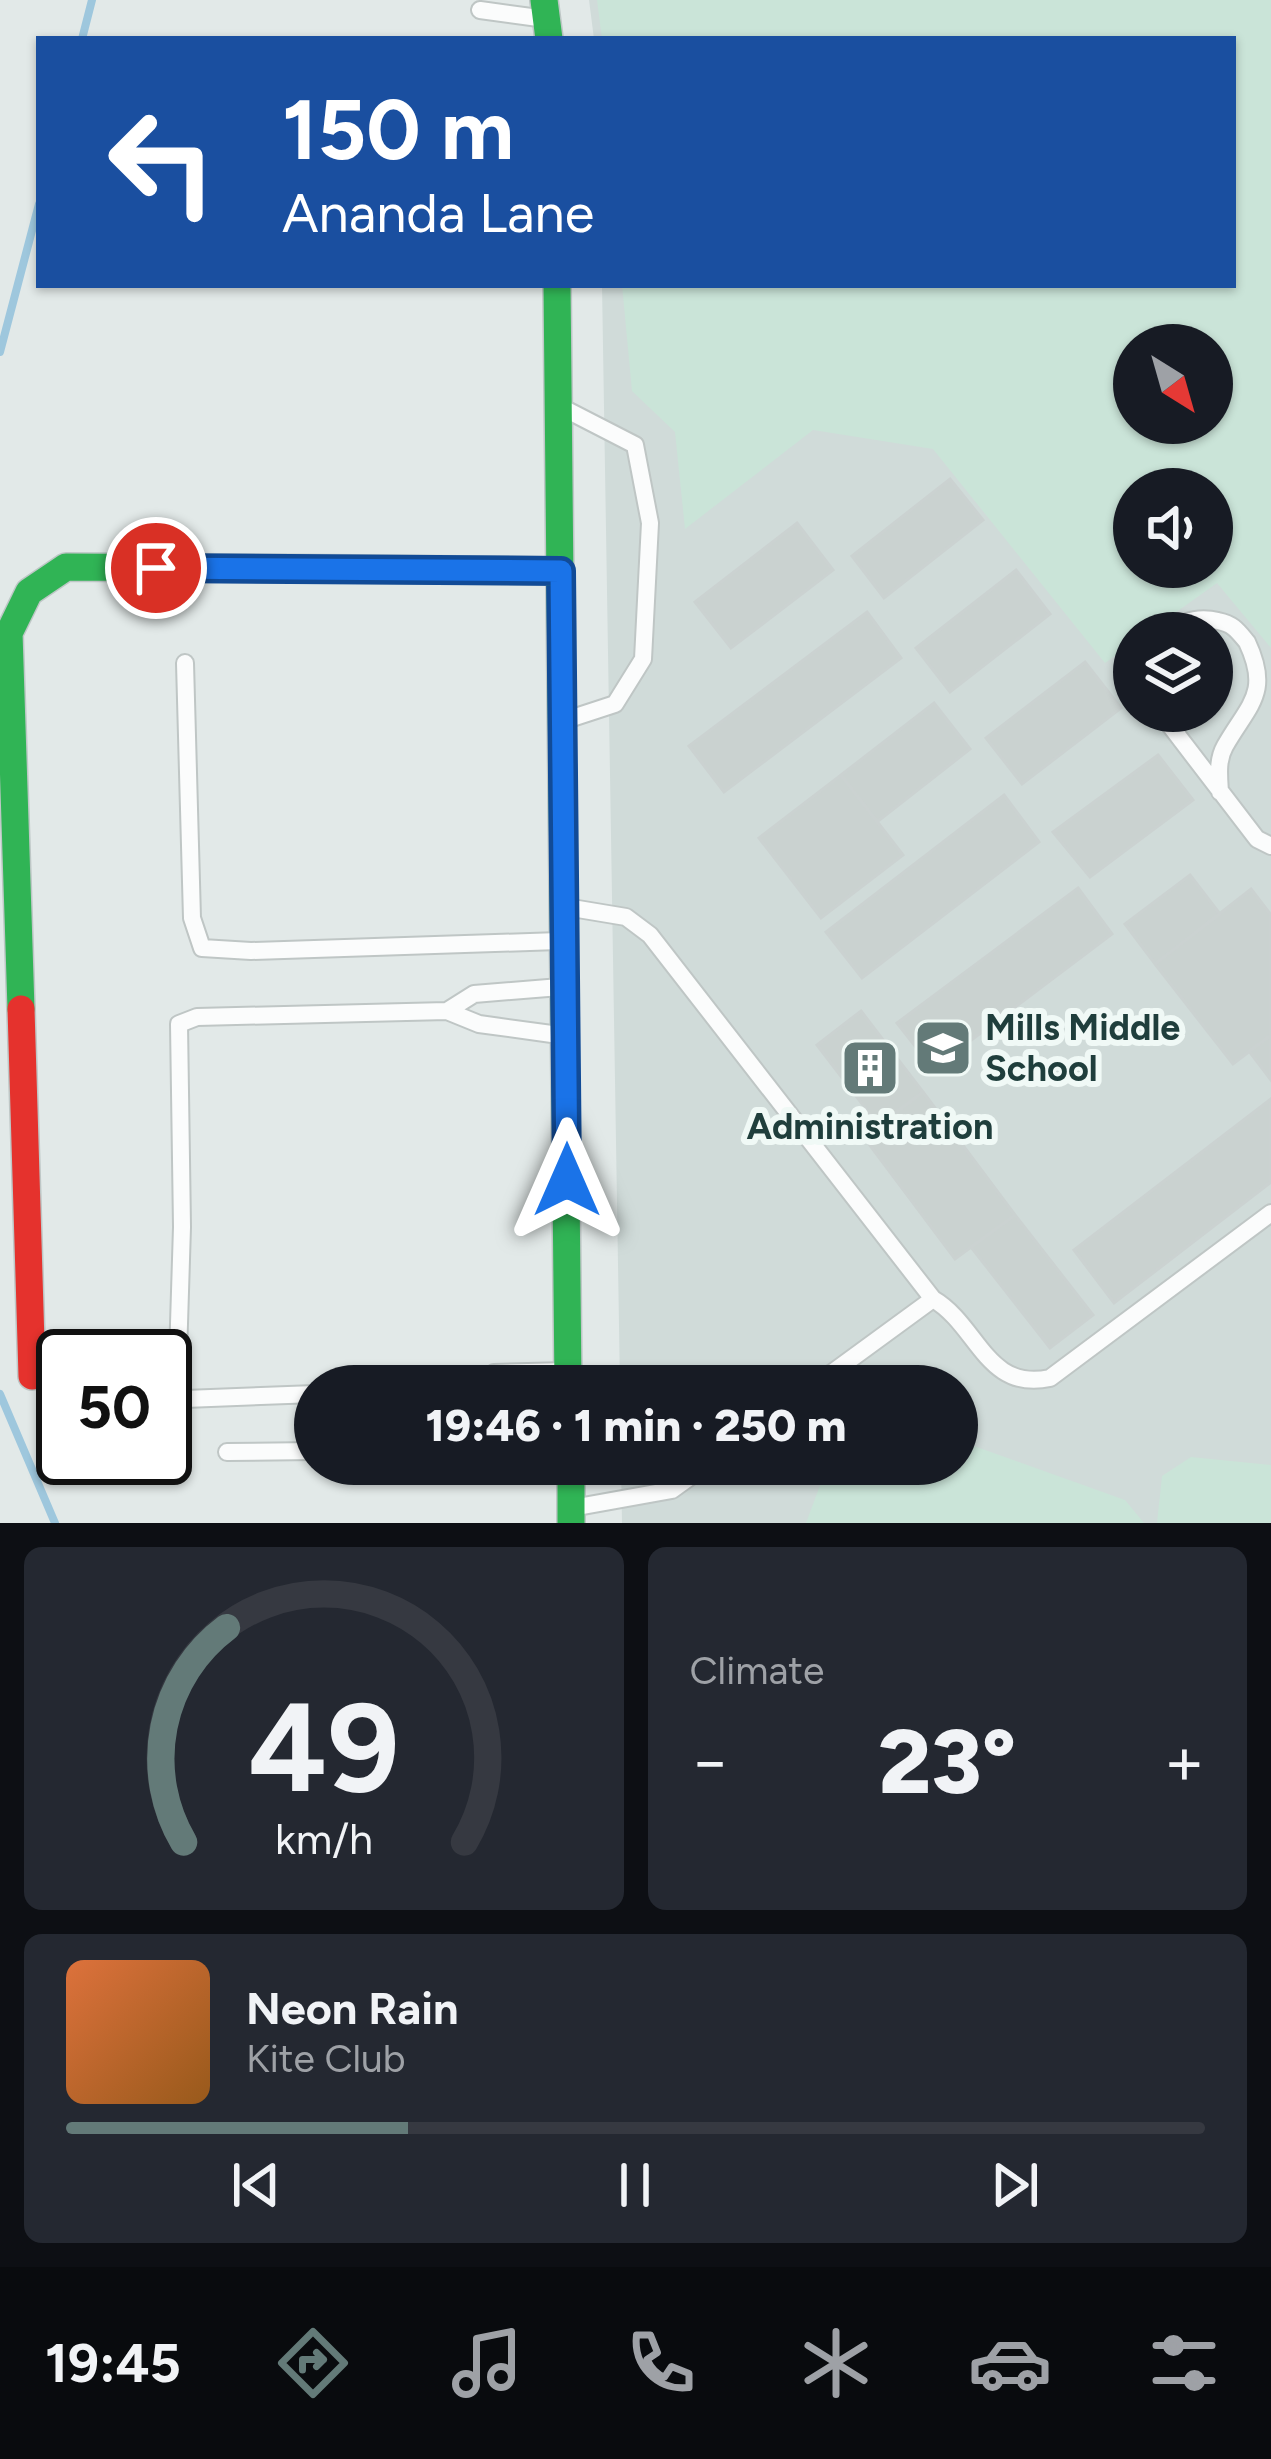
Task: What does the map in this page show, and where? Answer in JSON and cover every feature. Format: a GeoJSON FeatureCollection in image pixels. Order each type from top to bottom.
{"type":"FeatureCollection","features":[{"type":"Feature","properties":{"kind":"street"},"geometry":{"type":"LineString","coordinates":[[557,288],[568,1365]]}},
{"type":"Feature","properties":{"kind":"street"},"geometry":{"type":"LineString","coordinates":[[32,1376],[9,633],[16,609],[30,589],[67,567],[561,571]]}},
{"type":"Feature","properties":{"kind":"street"},"geometry":{"type":"LineString","coordinates":[[571,1485],[571,1516]]}},
{"type":"Feature","properties":{"kind":"lane"},"geometry":{"type":"LineString","coordinates":[[480,10],[546,19]]}},
{"type":"Feature","properties":{"kind":"lane"},"geometry":{"type":"LineString","coordinates":[[559,406],[634,445],[650,523],[643,658],[616,704],[562,722]]}},
{"type":"Feature","properties":{"kind":"lane"},"geometry":{"type":"LineString","coordinates":[[1220,791],[1224,748],[1260,704],[1266,679],[1259,658],[1233,625]]}},
{"type":"Feature","properties":{"kind":"lane"},"geometry":{"type":"LineString","coordinates":[[185,663],[192,918],[202,948],[251,951],[566,940]]}},
{"type":"Feature","properties":{"kind":"lane"},"geometry":{"type":"LineString","coordinates":[[1175,732],[1257,839],[1271,846]]}},
{"type":"Feature","properties":{"kind":"lane"},"geometry":{"type":"LineString","coordinates":[[565,907],[626,917],[650,935],[933,1299],[946,1307],[995,1367],[1029,1383],[1050,1378],[1271,1213]]}},
{"type":"Feature","properties":{"kind":"lane"},"geometry":{"type":"LineString","coordinates":[[447,1011],[474,994],[566,987]]}},
{"type":"Feature","properties":{"kind":"lane"},"geometry":{"type":"LineString","coordinates":[[294,1395],[185,1399],[177,1388],[182,1227],[179,1024],[197,1017],[447,1011],[479,1024],[566,1036]]}},
{"type":"Feature","properties":{"kind":"lane"},"geometry":{"type":"LineString","coordinates":[[843,1365],[933,1299]]}},
{"type":"Feature","properties":{"kind":"lane"},"geometry":{"type":"LineString","coordinates":[[227,1452],[294,1451]]}},
{"type":"Feature","properties":{"kind":"lane"},"geometry":{"type":"LineString","coordinates":[[571,1516],[679,1485]]}},
{"type":"Feature","properties":{"kind":"shaded area","name":"Mills Middle School"},"geometry":{"type":"Polygon","coordinates":[[[589,0],[1271,0],[1271,1523],[622,1523],[621,1485],[978,1485],[978,1365],[620,1365],[602,288],[1236,288],[1236,36],[594,36],[589,0]]]}},
{"type":"Feature","properties":{"kind":"green space"},"geometry":{"type":"Polygon","coordinates":[[[597,0],[1271,0],[1271,648],[1221,588],[1233,588],[1233,468],[1113,468],[1113,588],[1210,588],[1176,612],[1113,612],[1113,657],[1105,663],[933,449],[813,430],[685,529],[675,432],[632,391],[622,288],[1236,288],[1236,36],[602,36],[597,0]]]}},
{"type":"Feature","properties":{"kind":"green space"},"geometry":{"type":"Polygon","coordinates":[[[978,1448],[1125,1500],[1144,1523],[806,1523],[820,1485],[978,1485],[978,1448]]]}},
{"type":"Feature","properties":{"kind":"green space"},"geometry":{"type":"Polygon","coordinates":[[[1191,1457],[1271,1465],[1271,1523],[1157,1523],[1162,1476],[1191,1457]]]}},
{"type":"Feature","properties":{"kind":"building"},"geometry":{"type":"Polygon","coordinates":[[[950,479],[983,520],[884,598],[852,556],[950,479]]]}},
{"type":"Feature","properties":{"kind":"building"},"geometry":{"type":"Polygon","coordinates":[[[797,523],[833,570],[731,648],[695,602],[797,523]]]}},
{"type":"Feature","properties":{"kind":"building"},"geometry":{"type":"Polygon","coordinates":[[[1016,570],[1050,614],[950,692],[916,648],[1016,570]]]}},
{"type":"Feature","properties":{"kind":"building"},"geometry":{"type":"Polygon","coordinates":[[[867,612],[901,658],[724,792],[689,746],[867,612]]]}},
{"type":"Feature","properties":{"kind":"building"},"geometry":{"type":"Polygon","coordinates":[[[1085,662],[1113,698],[1113,714],[1022,784],[986,738],[1085,662]]]}},
{"type":"Feature","properties":{"kind":"building"},"geometry":{"type":"Polygon","coordinates":[[[934,703],[970,749],[877,822],[841,775],[934,703]]]}},
{"type":"Feature","properties":{"kind":"building"},"geometry":{"type":"Polygon","coordinates":[[[1158,755],[1193,800],[1090,877],[1053,832],[1158,755]]]}},
{"type":"Feature","properties":{"kind":"building"},"geometry":{"type":"Polygon","coordinates":[[[841,775],[903,855],[821,918],[759,838],[841,775]]]}},
{"type":"Feature","properties":{"kind":"building"},"geometry":{"type":"Polygon","coordinates":[[[1004,795],[1039,842],[862,978],[826,932],[1004,795]]]}},
{"type":"Feature","properties":{"kind":"building"},"geometry":{"type":"Polygon","coordinates":[[[1190,875],[1220,914],[1155,964],[1125,924],[1190,875]]]}},
{"type":"Feature","properties":{"kind":"building"},"geometry":{"type":"Polygon","coordinates":[[[1078,888],[1112,934],[933,1069],[897,1023],[1078,888]]]}},
{"type":"Feature","properties":{"kind":"building"},"geometry":{"type":"Polygon","coordinates":[[[1251,889],[1271,915],[1271,1035],[1233,1064],[1155,964],[1251,889]]]}},
{"type":"Feature","properties":{"kind":"building","name":"Administration"},"geometry":{"type":"Polygon","coordinates":[[[861,1011],[923,1092],[879,1126],[817,1045],[861,1011]]]}},
{"type":"Feature","properties":{"kind":"building"},"geometry":{"type":"Polygon","coordinates":[[[1271,1035],[1271,1080],[1249,1051],[1271,1035]]]}},
{"type":"Feature","properties":{"kind":"building"},"geometry":{"type":"Polygon","coordinates":[[[923,1092],[1015,1215],[955,1259],[863,1136],[923,1092]]]}},
{"type":"Feature","properties":{"kind":"building"},"geometry":{"type":"Polygon","coordinates":[[[1271,1099],[1271,1182],[1114,1303],[1074,1250],[1271,1099]]]}},
{"type":"Feature","properties":{"kind":"building"},"geometry":{"type":"Polygon","coordinates":[[[1015,1215],[1093,1315],[1050,1348],[971,1247],[1015,1215]]]}},
{"type":"Feature","properties":{"kind":"waterway"},"geometry":{"type":"LineString","coordinates":[[83,36],[92,0]]}},
{"type":"Feature","properties":{"kind":"waterway"},"geometry":{"type":"LineString","coordinates":[[0,352],[36,215]]}},
{"type":"Feature","properties":{"kind":"waterway"},"geometry":{"type":"LineString","coordinates":[[0,1394],[55,1523]]}},
{"type":"Feature","properties":{"kind":"traffic: fast"},"geometry":{"type":"LineString","coordinates":[[544,0],[549,36]]}},
{"type":"Feature","properties":{"kind":"traffic: fast"},"geometry":{"type":"LineString","coordinates":[[557,288],[568,1365]]}},
{"type":"Feature","properties":{"kind":"traffic: fast"},"geometry":{"type":"LineString","coordinates":[[21,1009],[9,633],[29,592],[66,567],[355,569]]}},
{"type":"Feature","properties":{"kind":"traffic: fast"},"geometry":{"type":"LineString","coordinates":[[571,1485],[571,1523]]}},
{"type":"Feature","properties":{"kind":"traffic: jam"},"geometry":{"type":"LineString","coordinates":[[355,569],[561,571]]}},
{"type":"Feature","properties":{"kind":"traffic: jam"},"geometry":{"type":"LineString","coordinates":[[21,1009],[32,1376]]}},
{"type":"Feature","properties":{"kind":"place","name":"Mills Middle School"},"geometry":{"type":"Point","coordinates":[943,1048]}},
{"type":"Feature","properties":{"kind":"place","name":"Administration"},"geometry":{"type":"Point","coordinates":[870,1068]}},
{"type":"Feature","properties":{"kind":"route"},"geometry":{"type":"LineString","coordinates":[[156,568],[561,571],[567,1180]]}}]}
